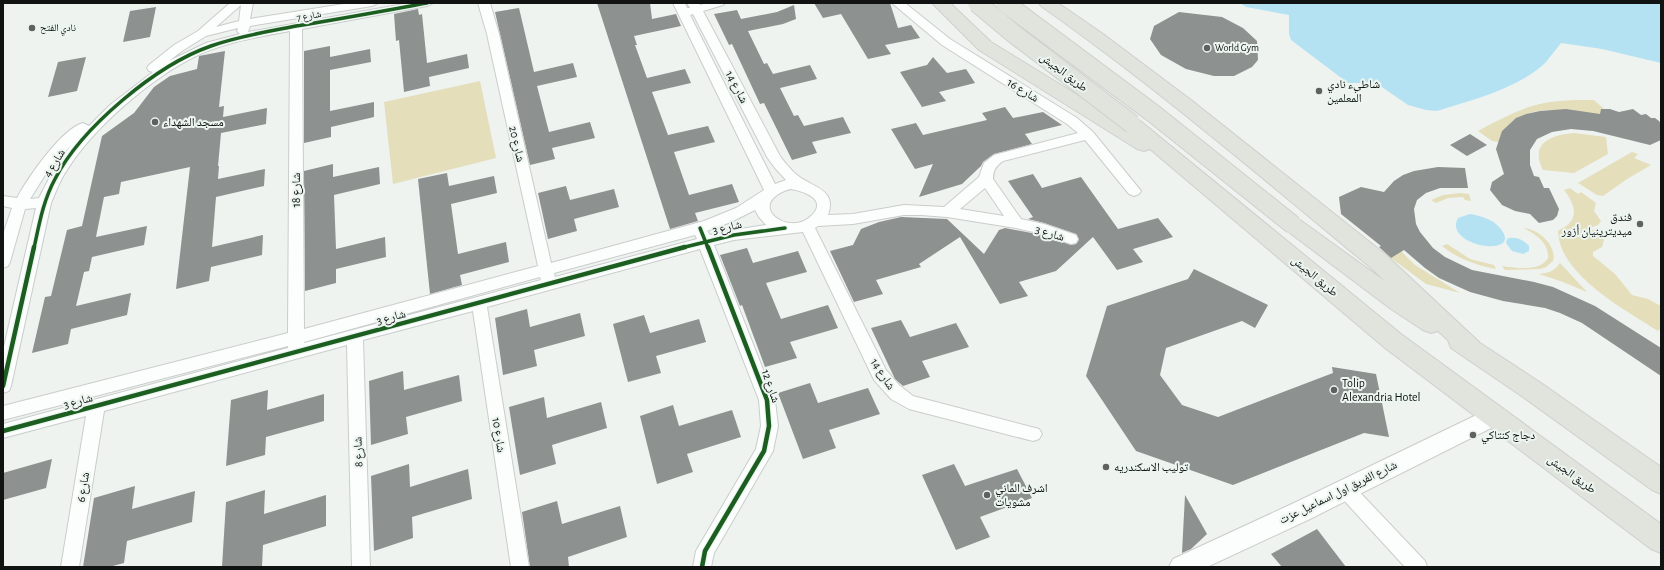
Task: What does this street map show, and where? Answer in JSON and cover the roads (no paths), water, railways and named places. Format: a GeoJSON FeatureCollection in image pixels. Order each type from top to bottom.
{"type":"FeatureCollection","features":[{"type":"Feature","properties":{"kind":"highway"},"geometry":{"type":"LineString","coordinates":[[940,3],[992,50],[1190,173]]}},
{"type":"Feature","properties":{"kind":"highway","name":"طريق الجيش"},"geometry":{"type":"LineString","coordinates":[[977,3],[1014,34],[1132,124],[1393,341],[1661,540]]}},
{"type":"Feature","properties":{"kind":"highway","name":"طريق الجيش"},"geometry":{"type":"LineString","coordinates":[[1005,3],[1154,114],[1293,225],[1399,303],[1471,348],[1661,482]]}},
{"type":"Feature","properties":{"kind":"highway"},"geometry":{"type":"LineString","coordinates":[[968,29],[969,22],[972,19],[1012,3]]}},
{"type":"Feature","properties":{"kind":"highway"},"geometry":{"type":"LineString","coordinates":[[1047,3],[1097,38],[1184,104],[1371,256],[1471,348]]}},
{"type":"Feature","properties":{"kind":"street","name":"شارع 4"},"geometry":{"type":"LineString","coordinates":[[3,262],[20,204],[37,175],[51,157],[78,131],[178,48],[202,34],[237,3]]}},
{"type":"Feature","properties":{"kind":"street"},"geometry":{"type":"LineString","coordinates":[[243,30],[247,3]]}},
{"type":"Feature","properties":{"kind":"street","name":"شارع 7"},"geometry":{"type":"LineString","coordinates":[[243,30],[372,3]]}},
{"type":"Feature","properties":{"kind":"street","name":"شارع 7"},"geometry":{"type":"LineString","coordinates":[[243,30],[296,27],[427,3]]}},
{"type":"Feature","properties":{"kind":"street","name":"شارع 20"},"geometry":{"type":"LineString","coordinates":[[484,3],[493,34],[547,277]]}},
{"type":"Feature","properties":{"kind":"street"},"geometry":{"type":"LineString","coordinates":[[688,7],[719,3]]}},
{"type":"Feature","properties":{"kind":"street","name":"شارع 16"},"geometry":{"type":"LineString","coordinates":[[898,3],[946,42],[1049,105],[1072,121],[1088,136],[1134,191]]}},
{"type":"Feature","properties":{"kind":"street","name":"شارع 14"},"geometry":{"type":"LineString","coordinates":[[688,7],[774,157],[784,172],[801,184]]}},
{"type":"Feature","properties":{"kind":"street","name":"شارع 14"},"geometry":{"type":"LineString","coordinates":[[688,7],[768,194]]}},
{"type":"Feature","properties":{"kind":"street","name":"شارع 18"},"geometry":{"type":"LineString","coordinates":[[296,27],[296,345]]}},
{"type":"Feature","properties":{"kind":"street","name":"شارع 4"},"geometry":{"type":"LineString","coordinates":[[202,34],[243,30]]}},
{"type":"Feature","properties":{"kind":"street","name":"شارع 4"},"geometry":{"type":"LineString","coordinates":[[3,386],[44,203],[55,178],[69,156],[87,134],[108,113],[156,76],[182,59],[243,30]]}},
{"type":"Feature","properties":{"kind":"street"},"geometry":{"type":"LineString","coordinates":[[1016,223],[986,179],[988,167],[999,158],[1088,136]]}},
{"type":"Feature","properties":{"kind":"street"},"geometry":{"type":"LineString","coordinates":[[947,212],[986,179]]}},
{"type":"Feature","properties":{"kind":"street"},"geometry":{"type":"LineString","coordinates":[[801,184],[814,190],[823,199],[824,207],[822,214],[811,223],[796,228],[785,228],[775,225],[765,216],[763,212],[762,204],[768,194],[780,186],[801,184]]}},
{"type":"Feature","properties":{"kind":"street","name":"شارع 3"},"geometry":{"type":"LineString","coordinates":[[703,235],[727,219],[748,209],[768,194]]}},
{"type":"Feature","properties":{"kind":"street"},"geometry":{"type":"LineString","coordinates":[[3,201],[20,204],[44,203]]}},
{"type":"Feature","properties":{"kind":"street","name":"شارع 3"},"geometry":{"type":"LineString","coordinates":[[811,223],[852,220],[904,210],[921,210],[947,212],[1016,223],[1044,229],[1071,239]]}},
{"type":"Feature","properties":{"kind":"street","name":"شارع 14"},"geometry":{"type":"LineString","coordinates":[[811,223],[880,375],[890,389],[899,397],[909,402],[1033,434]]}},
{"type":"Feature","properties":{"kind":"street","name":"شارع 3"},"geometry":{"type":"LineString","coordinates":[[3,431],[152,391],[296,345],[703,235],[734,235],[785,228]]}},
{"type":"Feature","properties":{"kind":"street","name":"شارع 12"},"geometry":{"type":"LineString","coordinates":[[702,567],[705,551],[764,451],[770,433],[771,416],[767,400],[703,235]]}},
{"type":"Feature","properties":{"kind":"street","name":"شارع 3"},"geometry":{"type":"LineString","coordinates":[[3,413],[154,374],[296,345],[355,337],[479,303],[547,277]]}},
{"type":"Feature","properties":{"kind":"street","name":"شارع 10"},"geometry":{"type":"LineString","coordinates":[[479,303],[520,567]]}},
{"type":"Feature","properties":{"kind":"street","name":"شارع 8"},"geometry":{"type":"LineString","coordinates":[[355,337],[361,567]]}},
{"type":"Feature","properties":{"kind":"street"},"geometry":{"type":"LineString","coordinates":[[152,391],[154,374]]}},
{"type":"Feature","properties":{"kind":"street","name":"شارع 6"},"geometry":{"type":"LineString","coordinates":[[70,567],[96,406]]}},
{"type":"Feature","properties":{"kind":"street","name":"شارع الفريق اول اسماعيل عزت"},"geometry":{"type":"LineString","coordinates":[[1181,567],[1302,511],[1493,416]]}},
{"type":"Feature","properties":{"kind":"street"},"geometry":{"type":"LineString","coordinates":[[1345,489],[1418,567]]}},
{"type":"Feature","properties":{"kind":"water"},"geometry":{"type":"Polygon","coordinates":[[[1240,3],[1661,3],[1661,63],[1602,49],[1561,43],[1546,62],[1523,79],[1509,86],[1480,98],[1437,111],[1426,110],[1408,105],[1376,83],[1348,83],[1291,40],[1289,34],[1289,15],[1246,7],[1240,3]]]}},
{"type":"Feature","properties":{"kind":"water"},"geometry":{"type":"Polygon","coordinates":[[[1470,214],[1486,218],[1494,222],[1500,228],[1505,238],[1502,244],[1483,246],[1471,242],[1461,236],[1456,228],[1458,218],[1470,214]]]}},
{"type":"Feature","properties":{"kind":"water"},"geometry":{"type":"Polygon","coordinates":[[[1515,238],[1525,242],[1529,246],[1529,251],[1523,254],[1512,251],[1506,243],[1507,239],[1515,238]]]}},
{"type":"Feature","properties":{"kind":"place","name":"نادي الفتح"},"geometry":{"type":"Point","coordinates":[32,28]}},
{"type":"Feature","properties":{"kind":"place","name":"World Gym"},"geometry":{"type":"Point","coordinates":[1207,48]}},
{"type":"Feature","properties":{"kind":"place","name":"شاطيء نادي المعلمين"},"geometry":{"type":"Point","coordinates":[1319,91]}},
{"type":"Feature","properties":{"kind":"place","name":"مسجد الشهداء"},"geometry":{"type":"Point","coordinates":[155,122]}},
{"type":"Feature","properties":{"kind":"place","name":"فندق ميديترينيان أزور"},"geometry":{"type":"Point","coordinates":[1640,224]}},
{"type":"Feature","properties":{"kind":"place","name":"Tolip Alexandria Hotel"},"geometry":{"type":"Point","coordinates":[1334,390]}},
{"type":"Feature","properties":{"kind":"place","name":"دجاج كنتاكي"},"geometry":{"type":"Point","coordinates":[1473,435]}},
{"type":"Feature","properties":{"kind":"place","name":"توليب الاسكندريه"},"geometry":{"type":"Point","coordinates":[1106,467]}},
{"type":"Feature","properties":{"kind":"place","name":"اشرف الماني مشويات"},"geometry":{"type":"Point","coordinates":[987,495]}}]}
